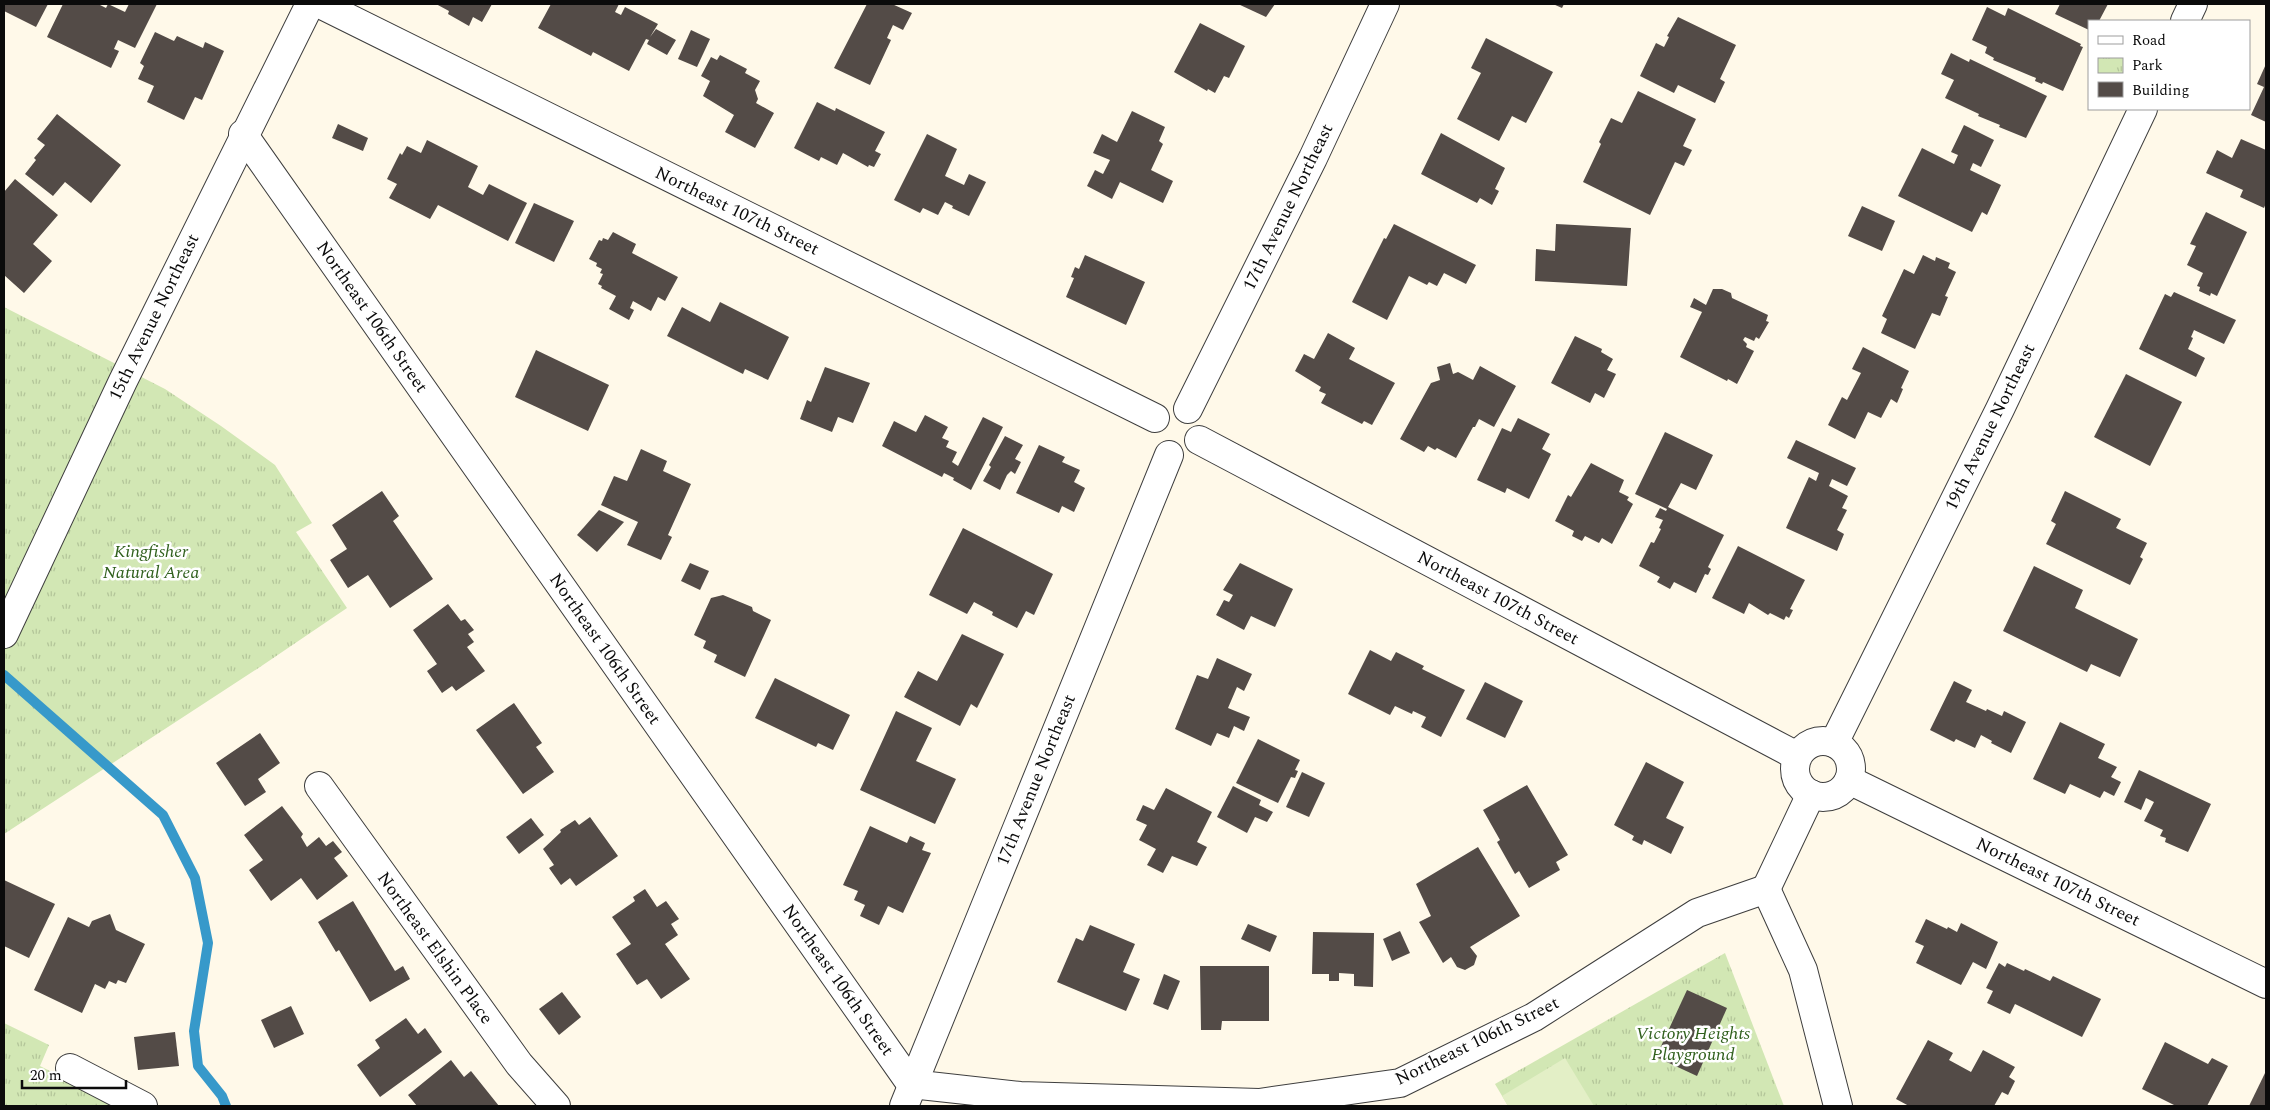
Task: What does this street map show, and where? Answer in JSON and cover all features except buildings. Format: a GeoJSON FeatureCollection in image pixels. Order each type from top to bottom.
{"type":"FeatureCollection","features":[{"type":"Feature","properties":{"kind":"street","name":"15th Avenue Northeast"},"geometry":{"type":"LineString","coordinates":[[4,634],[123,381],[243,134],[310,4]]}},
{"type":"Feature","properties":{"kind":"street","name":"Northeast 107th Street"},"geometry":{"type":"LineString","coordinates":[[320,4],[1154,418]]}},
{"type":"Feature","properties":{"kind":"street","name":"17th Avenue Northeast"},"geometry":{"type":"LineString","coordinates":[[1188,409],[1313,158],[1385,4]]}},
{"type":"Feature","properties":{"kind":"street"},"geometry":{"type":"LineString","coordinates":[[2185,20],[2193,4]]}},
{"type":"Feature","properties":{"kind":"street","name":"19th Avenue Northeast"},"geometry":{"type":"LineString","coordinates":[[1834,743],[1996,417],[2143,110]]}},
{"type":"Feature","properties":{"kind":"street","name":"Northeast 106th Street"},"geometry":{"type":"LineString","coordinates":[[243,134],[908,1095],[1259,1102],[1400,1083],[1542,1013],[1697,913],[1766,889]]}},
{"type":"Feature","properties":{"kind":"street"},"geometry":{"type":"LineString","coordinates":[[1177,405],[1188,409],[1198,418],[1201,427],[1199,440],[1192,450],[1185,454],[1169,455],[1162,451],[1152,438],[1151,431],[1154,418],[1161,410],[1168,407],[1177,405]]}},
{"type":"Feature","properties":{"kind":"street","name":"Northeast 107th Street"},"geometry":{"type":"LineString","coordinates":[[1199,440],[1797,756]]}},
{"type":"Feature","properties":{"kind":"street","name":"17th Avenue Northeast"},"geometry":{"type":"LineString","coordinates":[[908,1095],[1169,455]]}},
{"type":"Feature","properties":{"kind":"street"},"geometry":{"type":"LineString","coordinates":[[1820,740],[1834,743],[1844,750],[1849,758],[1851,766],[1849,780],[1842,791],[1834,795],[1824,798],[1811,794],[1799,784],[1795,776],[1794,766],[1797,756],[1811,742],[1820,740]]}},
{"type":"Feature","properties":{"kind":"street","name":"Northeast 107th Street"},"geometry":{"type":"LineString","coordinates":[[1849,780],[2266,984]]}},
{"type":"Feature","properties":{"kind":"street","name":"Northeast Elshin Place"},"geometry":{"type":"LineString","coordinates":[[319,786],[519,1064],[556,1106]]}},
{"type":"Feature","properties":{"kind":"street"},"geometry":{"type":"LineString","coordinates":[[1811,794],[1766,889],[1803,970],[1838,1106]]}},
{"type":"Feature","properties":{"kind":"street"},"geometry":{"type":"LineString","coordinates":[[70,1068],[143,1106]]}},
{"type":"Feature","properties":{"kind":"green space","name":"Kingfisher Natural Area"},"geometry":{"type":"Polygon","coordinates":[[[4,307],[165,389],[275,465],[312,523],[296,532],[347,608],[4,834],[4,307]]]}},
{"type":"Feature","properties":{"kind":"green space","name":"Victory Heights Playground"},"geometry":{"type":"Polygon","coordinates":[[[1725,953],[1784,1106],[1508,1106],[1495,1084],[1725,953]]]}},
{"type":"Feature","properties":{"kind":"green space"},"geometry":{"type":"Polygon","coordinates":[[[4,1023],[49,1045],[40,1066],[119,1106],[4,1106],[4,1023]]]}},
{"type":"Feature","properties":{"kind":"green space"},"geometry":{"type":"Polygon","coordinates":[[[1565,1058],[1594,1106],[1508,1106],[1502,1096],[1565,1058]]]}},
{"type":"Feature","properties":{"kind":"waterway"},"geometry":{"type":"LineString","coordinates":[[4,675],[163,815],[195,878],[208,943],[194,1031],[198,1066],[222,1096],[226,1106]]}}]}
